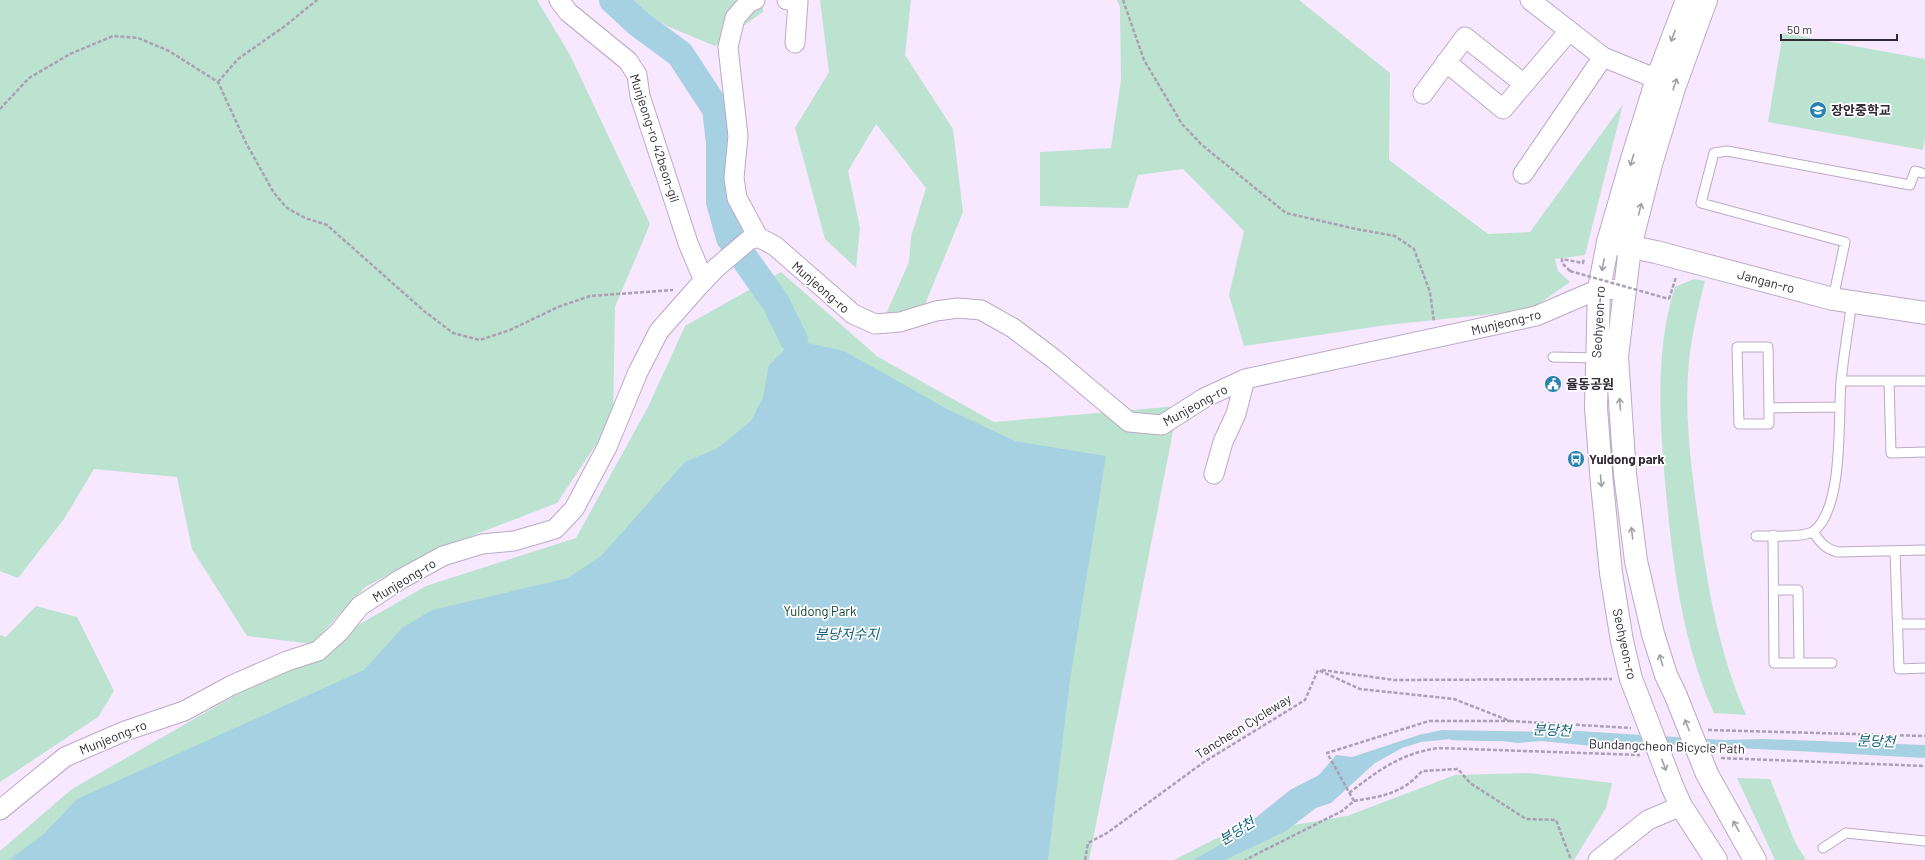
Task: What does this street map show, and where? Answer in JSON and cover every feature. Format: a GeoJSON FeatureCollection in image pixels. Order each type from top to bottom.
{"type":"FeatureCollection","features":[{"type":"Feature","properties":{"kind":"main road","name":"Seohyeon-ro"},"geometry":{"type":"LineString","coordinates":[[1681,806],[1631,679],[1622,641],[1611,572],[1602,484],[1596,408],[1596,358],[1599,289],[1608,242],[1657,79],[1687,0]]}},
{"type":"Feature","properties":{"kind":"main road","name":"Seohyeon-ro"},"geometry":{"type":"LineString","coordinates":[[1706,0],[1660,130],[1630,247],[1617,357],[1625,474],[1636,561],[1653,634],[1666,675],[1713,766]]}},
{"type":"Feature","properties":{"kind":"main road","name":"Jangan-ro"},"geometry":{"type":"LineString","coordinates":[[1608,242],[1842,300],[1925,313]]}},
{"type":"Feature","properties":{"kind":"main road"},"geometry":{"type":"LineString","coordinates":[[1713,766],[1755,860]]}},
{"type":"Feature","properties":{"kind":"main road"},"geometry":{"type":"LineString","coordinates":[[1681,806],[1716,860]]}},
{"type":"Feature","properties":{"kind":"street","name":"Munjeong-ro 42beon-gil"},"geometry":{"type":"LineString","coordinates":[[559,0],[568,12],[628,60],[637,75],[640,96],[688,243],[706,279]]}},
{"type":"Feature","properties":{"kind":"street"},"geometry":{"type":"LineString","coordinates":[[754,238],[737,198],[734,178],[738,136],[728,47],[735,18],[749,2],[755,0]]}},
{"type":"Feature","properties":{"kind":"street"},"geometry":{"type":"LineString","coordinates":[[787,0],[798,2],[795,43]]}},
{"type":"Feature","properties":{"kind":"street"},"geometry":{"type":"LineString","coordinates":[[1530,0],[1603,57],[1657,79]]}},
{"type":"Feature","properties":{"kind":"street"},"geometry":{"type":"LineString","coordinates":[[1446,62],[1503,109],[1569,31]]}},
{"type":"Feature","properties":{"kind":"street"},"geometry":{"type":"LineString","coordinates":[[1423,94],[1465,37],[1524,84]]}},
{"type":"Feature","properties":{"kind":"street"},"geometry":{"type":"LineString","coordinates":[[1522,174],[1603,57]]}},
{"type":"Feature","properties":{"kind":"street","name":"Munjeong-ro"},"geometry":{"type":"LineString","coordinates":[[0,810],[66,757],[125,731],[184,711],[232,685],[287,661],[318,651],[339,632],[360,606],[401,578],[444,556],[482,544],[514,541],[556,528],[574,509],[607,447],[638,372],[660,331],[706,279],[754,238],[775,246],[853,314],[875,324],[900,322],[936,311],[958,308],[981,310],[1013,328],[1054,359],[1129,422],[1162,425],[1204,398],[1244,379],[1536,316],[1599,289],[1625,290]]}},
{"type":"Feature","properties":{"kind":"street"},"geometry":{"type":"LineString","coordinates":[[1214,474],[1223,442],[1236,414],[1244,379]]}},
{"type":"Feature","properties":{"kind":"street"},"geometry":{"type":"LineString","coordinates":[[1598,860],[1648,820],[1681,806]]}},
{"type":"Feature","properties":{"kind":"lane"},"geometry":{"type":"LineString","coordinates":[[1756,536],[1804,534],[1813,532],[1822,522],[1833,497],[1840,407],[1842,300],[1845,242],[1701,202],[1714,153],[1726,151],[1910,184],[1915,171],[1922,173]]}},
{"type":"Feature","properties":{"kind":"lane"},"geometry":{"type":"LineString","coordinates":[[1768,347],[1769,408],[1770,424],[1739,424],[1737,348],[1768,347]]}},
{"type":"Feature","properties":{"kind":"lane"},"geometry":{"type":"LineString","coordinates":[[1553,357],[1596,358]]}},
{"type":"Feature","properties":{"kind":"lane"},"geometry":{"type":"LineString","coordinates":[[1841,381],[1925,381]]}},
{"type":"Feature","properties":{"kind":"lane"},"geometry":{"type":"LineString","coordinates":[[1889,381],[1891,453],[1925,452]]}},
{"type":"Feature","properties":{"kind":"lane"},"geometry":{"type":"LineString","coordinates":[[1769,408],[1840,407]]}},
{"type":"Feature","properties":{"kind":"lane"},"geometry":{"type":"LineString","coordinates":[[1813,532],[1824,546],[1829,550],[1838,552],[1925,550]]}},
{"type":"Feature","properties":{"kind":"lane"},"geometry":{"type":"LineString","coordinates":[[1773,535],[1774,663],[1832,663]]}},
{"type":"Feature","properties":{"kind":"lane"},"geometry":{"type":"LineString","coordinates":[[1895,551],[1899,669],[1925,668]]}},
{"type":"Feature","properties":{"kind":"lane"},"geometry":{"type":"LineString","coordinates":[[1774,590],[1798,590],[1799,663]]}},
{"type":"Feature","properties":{"kind":"lane"},"geometry":{"type":"LineString","coordinates":[[1898,624],[1925,624]]}},
{"type":"Feature","properties":{"kind":"lane"},"geometry":{"type":"LineString","coordinates":[[1823,848],[1846,833],[1925,841]]}},
{"type":"Feature","properties":{"kind":"path"},"geometry":{"type":"LineString","coordinates":[[218,82],[238,59],[285,26],[317,0]]}},
{"type":"Feature","properties":{"kind":"path"},"geometry":{"type":"LineString","coordinates":[[1123,0],[1144,60],[1182,124],[1202,145],[1286,213],[1356,229],[1395,236],[1414,249],[1430,292],[1436,338]]}},
{"type":"Feature","properties":{"kind":"path"},"geometry":{"type":"LineString","coordinates":[[0,109],[29,78],[70,54],[113,36],[138,38],[169,51],[218,82],[253,155],[274,194],[287,208],[305,218],[326,225],[424,311],[453,333],[480,340],[510,330],[558,308],[590,296],[706,279]]}},
{"type":"Feature","properties":{"kind":"path"},"geometry":{"type":"LineString","coordinates":[[1583,263],[1562,259],[1562,263],[1570,271],[1669,299],[1681,259]]}},
{"type":"Feature","properties":{"kind":"path"},"geometry":{"type":"LineString","coordinates":[[1318,670],[1394,680],[1631,679]]}},
{"type":"Feature","properties":{"kind":"path"},"geometry":{"type":"LineString","coordinates":[[1318,670],[1360,689],[1454,699],[1510,721]]}},
{"type":"Feature","properties":{"kind":"path","name":"Tancheon Cycleway"},"geometry":{"type":"LineString","coordinates":[[1085,860],[1088,843],[1107,833],[1204,762],[1305,700],[1318,670]]}},
{"type":"Feature","properties":{"kind":"path"},"geometry":{"type":"LineString","coordinates":[[1354,801],[1328,753],[1429,721],[1510,721]]}},
{"type":"Feature","properties":{"kind":"path","name":"Bundangcheon Bicycle Path"},"geometry":{"type":"LineString","coordinates":[[1510,721],[1639,728]]}},
{"type":"Feature","properties":{"kind":"path","name":"Bundangcheon Bicycle Path"},"geometry":{"type":"LineString","coordinates":[[1703,730],[1925,736]]}},
{"type":"Feature","properties":{"kind":"path","name":"Bundangcheon Bicycle Path"},"geometry":{"type":"LineString","coordinates":[[1349,793],[1382,768],[1421,750],[1439,748],[1647,756]]}},
{"type":"Feature","properties":{"kind":"path","name":"Bundangcheon Bicycle Path"},"geometry":{"type":"LineString","coordinates":[[1713,766],[1925,766]]}},
{"type":"Feature","properties":{"kind":"path"},"geometry":{"type":"LineString","coordinates":[[1245,860],[1342,811],[1354,801],[1387,796],[1411,783],[1422,771],[1458,769],[1470,783],[1526,819],[1556,820],[1571,860]]}},
{"type":"Feature","properties":{"kind":"green space"},"geometry":{"type":"Polygon","coordinates":[[[0,0],[537,0],[570,55],[650,224],[615,307],[613,419],[557,503],[448,545],[365,587],[312,644],[247,636],[192,549],[177,477],[94,469],[64,519],[18,578],[0,571],[0,0]]]}},
{"type":"Feature","properties":{"kind":"green space"},"geometry":{"type":"Polygon","coordinates":[[[628,0],[762,0],[763,12],[715,46],[667,26],[628,0]]]}},
{"type":"Feature","properties":{"kind":"green space"},"geometry":{"type":"Polygon","coordinates":[[[820,0],[911,0],[905,55],[953,129],[963,212],[921,314],[886,314],[909,262],[911,237],[926,188],[876,124],[848,171],[860,228],[856,268],[825,239],[795,128],[829,72],[820,0]]]}},
{"type":"Feature","properties":{"kind":"green space"},"geometry":{"type":"Polygon","coordinates":[[[1117,0],[1299,0],[1390,73],[1389,160],[1488,234],[1530,232],[1623,104],[1585,255],[1555,259],[1558,271],[1570,282],[1530,310],[1387,325],[1244,346],[1229,295],[1244,231],[1183,169],[1138,175],[1128,208],[1040,206],[1040,152],[1111,148],[1121,80],[1120,7],[1117,0]]]}},
{"type":"Feature","properties":{"kind":"green space"},"geometry":{"type":"Polygon","coordinates":[[[1783,33],[1925,59],[1925,138],[1923,150],[1768,122],[1783,33]]]}},
{"type":"Feature","properties":{"kind":"green space","name":"분당저수지"},"geometry":{"type":"Polygon","coordinates":[[[781,272],[878,357],[994,422],[1178,406],[1089,860],[0,860],[0,851],[72,789],[426,586],[576,538],[648,407],[685,326],[781,272]]]}},
{"type":"Feature","properties":{"kind":"green space"},"geometry":{"type":"Polygon","coordinates":[[[1694,279],[1705,281],[1689,361],[1687,400],[1693,479],[1706,569],[1715,618],[1728,667],[1746,715],[1714,713],[1703,687],[1687,633],[1672,549],[1662,441],[1660,389],[1661,363],[1668,312],[1675,287],[1694,279]]]}},
{"type":"Feature","properties":{"kind":"green space"},"geometry":{"type":"Polygon","coordinates":[[[36,606],[77,617],[114,691],[98,717],[0,782],[0,635],[6,637],[36,606]]]}},
{"type":"Feature","properties":{"kind":"green space"},"geometry":{"type":"Polygon","coordinates":[[[1529,773],[1612,783],[1606,808],[1574,860],[1174,860],[1217,838],[1347,816],[1455,775],[1529,773]]]}},
{"type":"Feature","properties":{"kind":"green space"},"geometry":{"type":"Polygon","coordinates":[[[1737,778],[1770,779],[1795,842],[1806,860],[1775,860],[1737,778]]]}},
{"type":"Feature","properties":{"kind":"water","name":"분당저수지"},"geometry":{"type":"Polygon","coordinates":[[[794,340],[844,351],[949,410],[1015,441],[1106,456],[1070,680],[1048,860],[9,860],[44,834],[77,799],[364,670],[402,628],[432,610],[568,578],[601,556],[685,462],[718,448],[751,421],[763,397],[769,365],[794,340]]]}},
{"type":"Feature","properties":{"kind":"water"},"geometry":{"type":"Polygon","coordinates":[[[1442,730],[1546,732],[1578,731],[1724,740],[1763,739],[1925,745],[1925,758],[1628,742],[1621,746],[1603,747],[1541,741],[1517,743],[1471,737],[1421,742],[1402,748],[1375,763],[1331,803],[1316,808],[1286,831],[1225,860],[1193,860],[1227,841],[1290,790],[1319,775],[1336,755],[1352,757],[1419,735],[1442,730]]]}},
{"type":"Feature","properties":{"kind":"waterway"},"geometry":{"type":"LineString","coordinates":[[613,0],[638,23],[680,54],[716,109],[720,142],[720,202],[730,238],[776,303],[794,340]]}},
{"type":"Feature","properties":{"kind":"waterway","name":"분당천"},"geometry":{"type":"LineString","coordinates":[[1452,738],[1500,739]]}},
{"type":"Feature","properties":{"kind":"waterway","name":"분당천"},"geometry":{"type":"LineString","coordinates":[[1619,743],[1650,744]]}},
{"type":"Feature","properties":{"kind":"place","name":"장안중학교"},"geometry":{"type":"Point","coordinates":[1818,110]}},
{"type":"Feature","properties":{"kind":"place","name":"율동공원"},"geometry":{"type":"Point","coordinates":[1553,384]}},
{"type":"Feature","properties":{"kind":"place","name":"Yuldong park"},"geometry":{"type":"Point","coordinates":[1576,459]}},
{"type":"Feature","properties":{"kind":"park label","name":"Yuldong Park"},"geometry":{"type":"Point","coordinates":[820,611]}}]}
